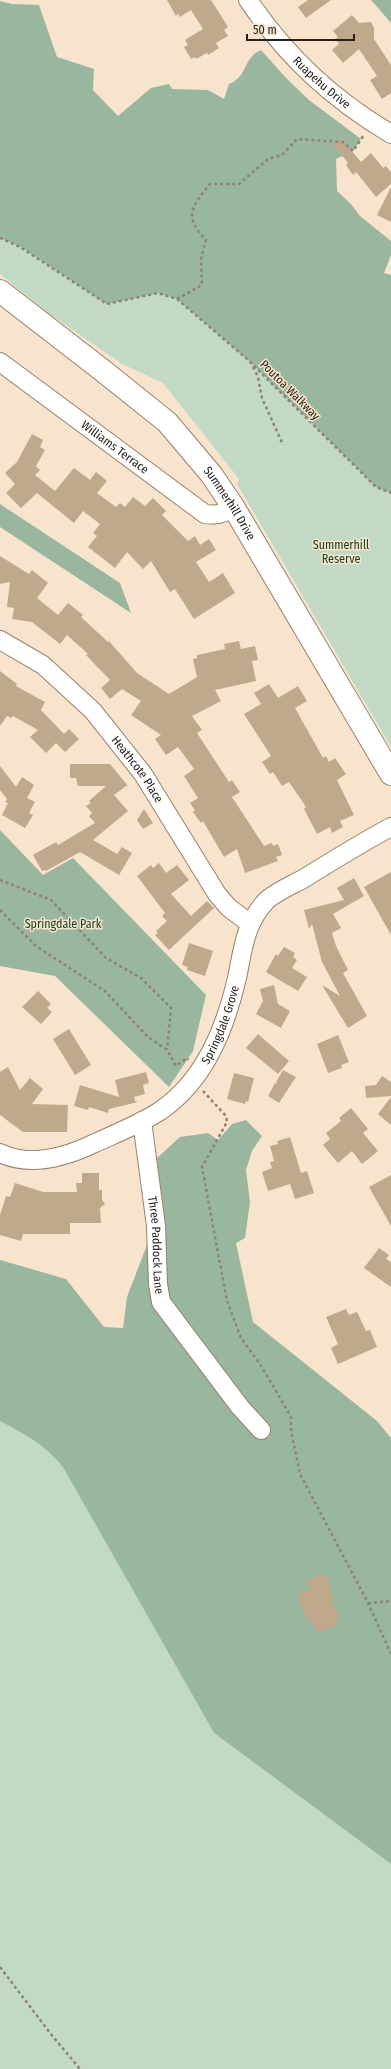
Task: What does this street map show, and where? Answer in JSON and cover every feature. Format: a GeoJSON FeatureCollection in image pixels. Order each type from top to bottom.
{"type":"FeatureCollection","features":[{"type":"Feature","properties":{"kind":"main road","name":"Summerhill Drive"},"geometry":{"type":"LineString","coordinates":[[0,291],[167,422],[211,474],[234,508],[391,774]]}},
{"type":"Feature","properties":{"kind":"street","name":"Ruapehu Drive"},"geometry":{"type":"LineString","coordinates":[[248,0],[266,26],[300,66],[337,98],[391,134]]}},
{"type":"Feature","properties":{"kind":"street","name":"Williams Terrace"},"geometry":{"type":"LineString","coordinates":[[0,362],[205,514],[214,516],[234,508]]}},
{"type":"Feature","properties":{"kind":"street","name":"Heathcote Place"},"geometry":{"type":"LineString","coordinates":[[0,640],[43,665],[93,712],[144,774],[217,894],[228,907],[249,923]]}},
{"type":"Feature","properties":{"kind":"street","name":"Springdale Grove"},"geometry":{"type":"LineString","coordinates":[[0,1153],[22,1160],[59,1157],[82,1150],[142,1121],[161,1110],[196,1077],[205,1066],[223,1025],[236,981],[249,923],[267,900],[391,827]]}},
{"type":"Feature","properties":{"kind":"street","name":"Three Paddock Lane"},"geometry":{"type":"LineString","coordinates":[[142,1121],[156,1226],[158,1284],[161,1302],[240,1407],[261,1430]]}},
{"type":"Feature","properties":{"kind":"path"},"geometry":{"type":"LineString","coordinates":[[177,299],[202,285],[201,259],[206,240],[195,229],[191,213],[197,200],[210,184],[239,184],[268,159],[282,155],[297,139],[342,142],[353,151],[373,123]]}},
{"type":"Feature","properties":{"kind":"path","name":"Poutoa Walkway"},"geometry":{"type":"LineString","coordinates":[[0,238],[20,247],[107,304],[158,294],[177,299],[252,365],[376,487],[391,493]]}},
{"type":"Feature","properties":{"kind":"path"},"geometry":{"type":"LineString","coordinates":[[252,365],[258,376],[262,398],[283,445]]}},
{"type":"Feature","properties":{"kind":"path"},"geometry":{"type":"LineString","coordinates":[[0,880],[51,900],[106,958],[141,978],[171,1008],[167,1050]]}},
{"type":"Feature","properties":{"kind":"path"},"geometry":{"type":"LineString","coordinates":[[0,910],[36,946],[105,991],[148,1037],[167,1050],[176,1066],[186,1058]]}},
{"type":"Feature","properties":{"kind":"path"},"geometry":{"type":"LineString","coordinates":[[196,1077],[204,1093],[226,1116],[227,1122],[202,1167],[227,1301],[241,1338],[262,1367],[291,1417],[291,1431],[300,1474],[368,1603],[391,1654]]}},
{"type":"Feature","properties":{"kind":"path"},"geometry":{"type":"LineString","coordinates":[[368,1603],[391,1601]]}},
{"type":"Feature","properties":{"kind":"path"},"geometry":{"type":"LineString","coordinates":[[0,1966],[50,2033],[80,2069]]}},
{"type":"Feature","properties":{"kind":"green space"},"geometry":{"type":"Polygon","coordinates":[[[371,0],[391,0],[391,23],[371,0]]]}},
{"type":"Feature","properties":{"kind":"green space"},"geometry":{"type":"Polygon","coordinates":[[[0,1],[12,4],[39,5],[57,57],[94,69],[93,90],[118,116],[151,88],[169,84],[172,89],[208,90],[224,99],[229,84],[239,77],[251,57],[261,50],[287,79],[309,100],[361,139],[353,151],[336,159],[337,191],[351,204],[360,216],[391,241],[391,255],[384,273],[391,275],[391,493],[376,487],[247,359],[177,299],[158,293],[107,304],[21,247],[0,238],[0,1]]]}},
{"type":"Feature","properties":{"kind":"green space","name":"Summerhill Reserve"},"geometry":{"type":"Polygon","coordinates":[[[0,238],[142,296],[158,293],[177,299],[247,359],[376,487],[391,493],[391,747],[237,484],[239,479],[163,383],[122,364],[47,312],[0,274],[0,238]]]}},
{"type":"Feature","properties":{"kind":"green space"},"geometry":{"type":"Polygon","coordinates":[[[0,504],[120,583],[131,613],[0,527],[0,504]]]}},
{"type":"Feature","properties":{"kind":"green space","name":"Springdale Park"},"geometry":{"type":"Polygon","coordinates":[[[0,830],[43,875],[73,858],[206,995],[193,1051],[169,1087],[55,976],[0,966],[0,830]]]}},
{"type":"Feature","properties":{"kind":"green space"},"geometry":{"type":"Polygon","coordinates":[[[246,1120],[262,1136],[252,1151],[246,1170],[250,1202],[245,1238],[236,1243],[253,1322],[377,1421],[391,1438],[391,1864],[214,1733],[64,1469],[43,1447],[0,1421],[0,1260],[66,1279],[104,1327],[123,1328],[127,1297],[162,1206],[157,1158],[180,1137],[208,1133],[218,1140],[232,1124],[246,1120]]]}},
{"type":"Feature","properties":{"kind":"green space"},"geometry":{"type":"Polygon","coordinates":[[[0,1421],[43,1447],[64,1469],[214,1733],[391,1864],[391,2069],[0,2069],[0,1421]]]}},
{"type":"Feature","properties":{"kind":"building"},"geometry":{"type":"Polygon","coordinates":[[[167,0],[211,0],[228,27],[224,30],[228,36],[216,43],[219,48],[208,55],[207,53],[196,59],[195,57],[191,59],[184,47],[188,45],[185,40],[203,29],[191,10],[180,17],[178,14],[176,16],[167,0]]]}},
{"type":"Feature","properties":{"kind":"building"},"geometry":{"type":"Polygon","coordinates":[[[308,0],[331,0],[306,18],[298,7],[308,0]]]}},
{"type":"Feature","properties":{"kind":"building"},"geometry":{"type":"Polygon","coordinates":[[[352,15],[359,23],[371,22],[374,28],[374,39],[391,65],[391,93],[382,99],[370,80],[377,76],[359,49],[343,63],[332,50],[339,44],[335,39],[338,37],[333,31],[352,15]]]}},
{"type":"Feature","properties":{"kind":"building"},"geometry":{"type":"Polygon","coordinates":[[[341,138],[361,162],[371,153],[383,168],[386,166],[391,172],[391,184],[376,197],[356,172],[353,175],[346,165],[348,163],[333,144],[341,138]]]}},
{"type":"Feature","properties":{"kind":"building"},"geometry":{"type":"Polygon","coordinates":[[[391,187],[391,222],[377,215],[391,187]]]}},
{"type":"Feature","properties":{"kind":"building"},"geometry":{"type":"Polygon","coordinates":[[[32,434],[43,440],[40,447],[45,450],[36,466],[40,470],[35,475],[55,491],[74,468],[90,480],[96,472],[107,481],[97,493],[116,507],[120,503],[125,507],[133,497],[145,506],[153,498],[166,511],[162,515],[188,541],[195,536],[200,545],[209,539],[216,550],[196,562],[209,582],[223,573],[235,593],[194,619],[175,589],[170,592],[151,561],[143,569],[127,552],[115,568],[88,547],[97,536],[93,533],[100,524],[83,511],[74,523],[37,493],[21,508],[6,493],[15,484],[5,473],[17,462],[32,434]]]}},
{"type":"Feature","properties":{"kind":"building"},"geometry":{"type":"Polygon","coordinates":[[[0,556],[29,574],[32,570],[48,583],[37,598],[58,615],[68,603],[83,615],[81,617],[108,642],[109,641],[137,673],[169,694],[197,677],[193,659],[197,658],[197,655],[225,649],[224,644],[239,641],[241,649],[255,646],[258,660],[252,661],[256,681],[215,690],[221,701],[192,716],[202,730],[197,733],[229,782],[232,780],[240,792],[232,797],[264,846],[272,843],[273,846],[278,844],[282,855],[276,857],[278,861],[245,873],[237,849],[224,857],[203,821],[201,823],[193,812],[195,810],[190,803],[198,798],[184,776],[194,769],[178,747],[166,755],[155,739],[161,735],[131,715],[141,701],[122,689],[110,699],[101,688],[110,680],[86,655],[88,654],[67,635],[60,644],[32,622],[12,619],[14,608],[7,607],[10,582],[0,584],[0,556]]]}},
{"type":"Feature","properties":{"kind":"building"},"geometry":{"type":"Polygon","coordinates":[[[0,671],[17,684],[16,686],[45,702],[41,710],[64,734],[69,729],[79,739],[65,752],[56,743],[46,753],[30,737],[38,730],[13,716],[11,718],[7,716],[0,726],[0,671]]]}},
{"type":"Feature","properties":{"kind":"building"},"geometry":{"type":"Polygon","coordinates":[[[269,684],[278,698],[298,686],[307,701],[295,708],[323,758],[326,756],[329,762],[335,758],[346,774],[337,780],[354,815],[340,821],[343,827],[332,833],[330,827],[317,834],[304,809],[306,807],[289,782],[282,786],[273,772],[270,774],[262,762],[271,756],[244,714],[261,704],[254,693],[269,684]]]}},
{"type":"Feature","properties":{"kind":"building"},"geometry":{"type":"Polygon","coordinates":[[[70,764],[110,764],[128,786],[114,795],[128,811],[93,840],[117,854],[122,847],[132,853],[119,875],[80,852],[46,871],[42,871],[33,855],[56,842],[58,845],[95,823],[89,816],[92,813],[86,806],[91,803],[89,801],[106,786],[78,786],[76,778],[70,778],[70,764]]]}},
{"type":"Feature","properties":{"kind":"building"},"geometry":{"type":"Polygon","coordinates":[[[0,766],[16,787],[22,777],[34,785],[27,798],[35,802],[29,813],[33,815],[25,828],[2,815],[8,803],[5,802],[7,799],[0,790],[0,766]]]}},
{"type":"Feature","properties":{"kind":"building"},"geometry":{"type":"Polygon","coordinates":[[[144,809],[153,823],[143,829],[137,820],[144,809]]]}},
{"type":"Feature","properties":{"kind":"building"},"geometry":{"type":"Polygon","coordinates":[[[159,863],[166,873],[177,865],[189,880],[171,894],[191,916],[207,901],[214,908],[169,950],[155,935],[158,933],[156,931],[167,921],[162,916],[165,913],[137,876],[151,865],[153,868],[159,863]]]}},
{"type":"Feature","properties":{"kind":"building"},"geometry":{"type":"Polygon","coordinates":[[[391,872],[391,935],[364,887],[391,872]]]}},
{"type":"Feature","properties":{"kind":"building"},"geometry":{"type":"Polygon","coordinates":[[[354,878],[364,896],[333,914],[341,928],[332,933],[336,946],[348,970],[343,973],[367,1016],[348,1028],[322,985],[340,996],[322,962],[312,924],[309,929],[304,910],[344,900],[337,888],[354,878]]]}},
{"type":"Feature","properties":{"kind":"building"},"geometry":{"type":"Polygon","coordinates":[[[189,943],[213,951],[205,976],[187,970],[188,967],[182,965],[189,943]]]}},
{"type":"Feature","properties":{"kind":"building"},"geometry":{"type":"Polygon","coordinates":[[[284,947],[295,953],[293,957],[297,960],[292,968],[307,977],[298,991],[266,972],[276,954],[278,956],[284,947]]]}},
{"type":"Feature","properties":{"kind":"building"},"geometry":{"type":"Polygon","coordinates":[[[274,985],[278,1004],[290,1011],[281,1028],[256,1014],[263,1001],[260,989],[274,985]]]}},
{"type":"Feature","properties":{"kind":"building"},"geometry":{"type":"Polygon","coordinates":[[[38,991],[51,1004],[47,1008],[52,1012],[41,1024],[22,1007],[38,991]]]}},
{"type":"Feature","properties":{"kind":"building"},"geometry":{"type":"Polygon","coordinates":[[[69,1029],[91,1065],[75,1075],[53,1039],[69,1029]]]}},
{"type":"Feature","properties":{"kind":"building"},"geometry":{"type":"Polygon","coordinates":[[[258,1034],[289,1061],[278,1074],[246,1048],[258,1034]]]}},
{"type":"Feature","properties":{"kind":"building"},"geometry":{"type":"Polygon","coordinates":[[[338,1035],[349,1062],[341,1065],[342,1068],[328,1073],[317,1044],[338,1035]]]}},
{"type":"Feature","properties":{"kind":"building"},"geometry":{"type":"Polygon","coordinates":[[[8,1067],[20,1090],[30,1078],[43,1089],[32,1104],[68,1105],[67,1132],[23,1132],[0,1115],[0,1072],[8,1067]]]}},
{"type":"Feature","properties":{"kind":"building"},"geometry":{"type":"Polygon","coordinates":[[[283,1070],[296,1077],[279,1103],[268,1096],[275,1083],[278,1084],[276,1082],[283,1070]]]}},
{"type":"Feature","properties":{"kind":"building"},"geometry":{"type":"Polygon","coordinates":[[[146,1072],[149,1083],[143,1085],[145,1094],[134,1097],[135,1101],[138,1102],[109,1109],[108,1113],[89,1107],[88,1110],[74,1106],[80,1085],[119,1097],[115,1080],[146,1072]]]}},
{"type":"Feature","properties":{"kind":"building"},"geometry":{"type":"Polygon","coordinates":[[[234,1073],[254,1078],[248,1102],[246,1101],[245,1104],[227,1099],[234,1073]]]}},
{"type":"Feature","properties":{"kind":"building"},"geometry":{"type":"Polygon","coordinates":[[[382,1076],[391,1082],[391,1096],[366,1098],[365,1086],[376,1085],[382,1076]]]}},
{"type":"Feature","properties":{"kind":"building"},"geometry":{"type":"Polygon","coordinates":[[[391,1097],[391,1125],[378,1114],[391,1097]]]}},
{"type":"Feature","properties":{"kind":"building"},"geometry":{"type":"Polygon","coordinates":[[[351,1108],[368,1129],[363,1133],[378,1151],[362,1164],[352,1151],[338,1163],[323,1145],[330,1139],[326,1133],[341,1121],[339,1118],[351,1108]]]}},
{"type":"Feature","properties":{"kind":"building"},"geometry":{"type":"Polygon","coordinates":[[[290,1137],[301,1173],[307,1171],[314,1193],[295,1199],[290,1184],[268,1191],[262,1172],[272,1168],[270,1162],[274,1161],[270,1146],[278,1144],[277,1141],[290,1137]]]}},
{"type":"Feature","properties":{"kind":"building"},"geometry":{"type":"Polygon","coordinates":[[[82,1173],[99,1173],[99,1190],[102,1190],[102,1200],[105,1204],[100,1208],[101,1223],[70,1223],[70,1234],[23,1234],[21,1241],[0,1235],[0,1215],[6,1196],[10,1197],[15,1183],[43,1192],[77,1192],[76,1183],[82,1183],[82,1173]]]}},
{"type":"Feature","properties":{"kind":"building"},"geometry":{"type":"Polygon","coordinates":[[[391,1175],[391,1226],[369,1187],[391,1175]]]}},
{"type":"Feature","properties":{"kind":"building"},"geometry":{"type":"Polygon","coordinates":[[[379,1248],[389,1255],[386,1259],[391,1262],[391,1287],[364,1268],[379,1248]]]}},
{"type":"Feature","properties":{"kind":"building"},"geometry":{"type":"Polygon","coordinates":[[[346,1309],[349,1315],[357,1312],[366,1331],[370,1330],[377,1347],[338,1364],[331,1348],[338,1344],[326,1317],[346,1309]]]}},
{"type":"Feature","properties":{"kind":"building"},"geometry":{"type":"Polygon","coordinates":[[[324,1573],[332,1589],[330,1590],[334,1600],[332,1600],[340,1618],[336,1620],[337,1625],[318,1633],[313,1622],[309,1624],[297,1594],[310,1588],[306,1581],[324,1573]]]}}]}
